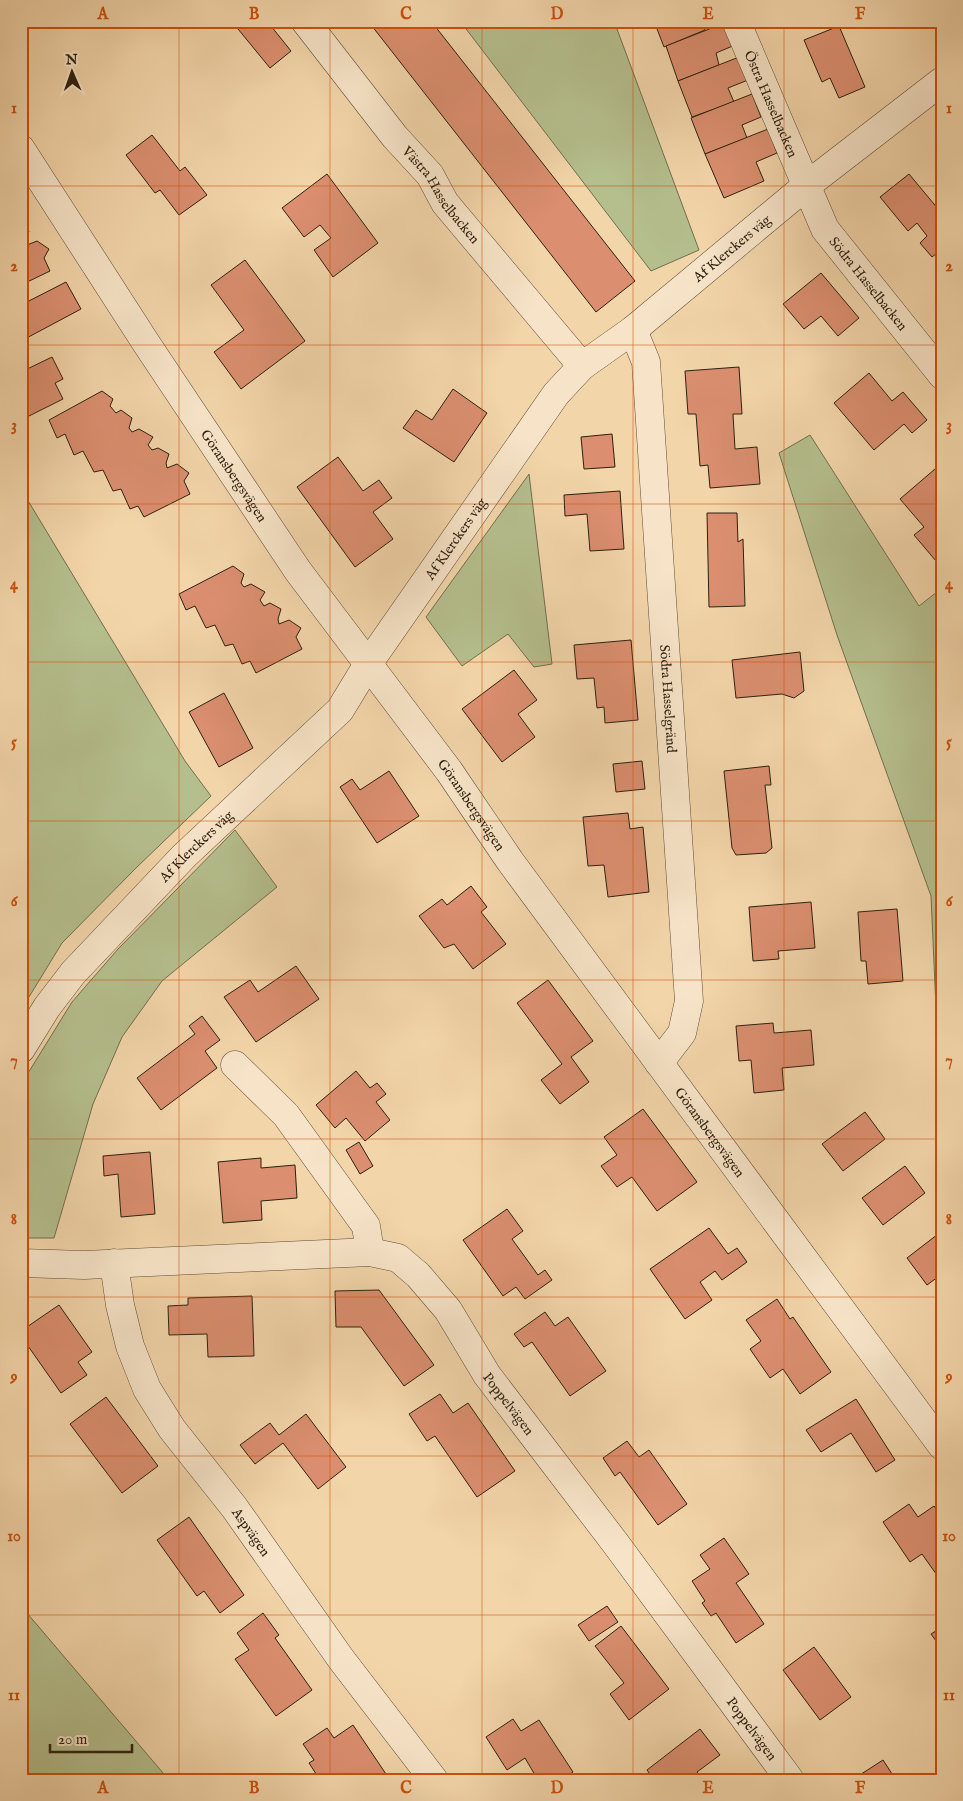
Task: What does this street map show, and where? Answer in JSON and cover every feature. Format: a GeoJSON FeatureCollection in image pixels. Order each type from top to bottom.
{"type":"FeatureCollection","features":[{"type":"Feature","properties":{"kind":"street","name":"Västra Hasselbacken"},"geometry":{"type":"LineString","coordinates":[[305,21],[395,137],[430,175],[445,203],[582,366]]}},
{"type":"Feature","properties":{"kind":"street","name":"Östra Hasselbacken"},"geometry":{"type":"LineString","coordinates":[[736,21],[806,186]]}},
{"type":"Feature","properties":{"kind":"street","name":"Af Klerckers väg"},"geometry":{"type":"LineString","coordinates":[[21,1049],[47,1007],[72,972],[184,856],[340,710],[368,664],[556,394],[582,366],[633,330],[806,186],[942,81]]}},
{"type":"Feature","properties":{"kind":"street","name":"Göransbergsvägen"},"geometry":{"type":"LineString","coordinates":[[21,149],[146,343],[298,571],[448,771],[510,860],[942,1446]]}},
{"type":"Feature","properties":{"kind":"street","name":"Södra Hasselbacken"},"geometry":{"type":"LineString","coordinates":[[806,186],[825,229],[942,376]]}},
{"type":"Feature","properties":{"kind":"street","name":"Södra Hasselgränd"},"geometry":{"type":"LineString","coordinates":[[633,330],[646,362],[689,1000],[682,1033],[659,1063]]}},
{"type":"Feature","properties":{"kind":"street"},"geometry":{"type":"LineString","coordinates":[[235,1065],[286,1116],[349,1202],[366,1226],[370,1252]]}},
{"type":"Feature","properties":{"kind":"street","name":"Poppelvägen"},"geometry":{"type":"LineString","coordinates":[[114,1263],[370,1252],[398,1258],[418,1275],[448,1310],[487,1375],[616,1544],[790,1780]]}},
{"type":"Feature","properties":{"kind":"street"},"geometry":{"type":"LineString","coordinates":[[21,1263],[84,1265],[114,1263]]}},
{"type":"Feature","properties":{"kind":"street","name":"Aspvägen"},"geometry":{"type":"LineString","coordinates":[[114,1263],[120,1305],[130,1346],[147,1389],[172,1429],[234,1507],[327,1639],[434,1780]]}},
{"type":"Feature","properties":{"kind":"green space"},"geometry":{"type":"Polygon","coordinates":[[[460,21],[614,21],[699,250],[651,271],[460,21]]]}},
{"type":"Feature","properties":{"kind":"green space"},"geometry":{"type":"Polygon","coordinates":[[[810,435],[919,606],[942,588],[942,1017],[936,1008],[931,896],[837,635],[779,453],[810,435]]]}},
{"type":"Feature","properties":{"kind":"green space"},"geometry":{"type":"Polygon","coordinates":[[[529,474],[552,664],[534,667],[508,634],[462,666],[426,617],[529,474]]]}},
{"type":"Feature","properties":{"kind":"green space"},"geometry":{"type":"Polygon","coordinates":[[[21,489],[185,761],[211,796],[62,943],[21,1010],[21,489]]]}},
{"type":"Feature","properties":{"kind":"green space"},"geometry":{"type":"Polygon","coordinates":[[[235,830],[277,887],[162,981],[122,1037],[93,1104],[54,1238],[21,1238],[21,1087],[25,1078],[72,1002],[118,949],[235,830]]]}},
{"type":"Feature","properties":{"kind":"green space"},"geometry":{"type":"Polygon","coordinates":[[[21,1606],[169,1780],[21,1780],[21,1606]]]}},
{"type":"Feature","properties":{"kind":"building"},"geometry":{"type":"Polygon","coordinates":[[[247,21],[267,21],[291,51],[270,68],[238,29],[247,21]]]}},
{"type":"Feature","properties":{"kind":"building"},"geometry":{"type":"Polygon","coordinates":[[[368,21],[431,21],[635,281],[596,312],[368,21]]]}},
{"type":"Feature","properties":{"kind":"building"},"geometry":{"type":"Polygon","coordinates":[[[654,21],[702,21],[705,30],[664,47],[654,21]]]}},
{"type":"Feature","properties":{"kind":"building"},"geometry":{"type":"Polygon","coordinates":[[[727,22],[735,45],[716,53],[719,65],[678,81],[666,46],[727,22]]]}},
{"type":"Feature","properties":{"kind":"building"},"geometry":{"type":"Polygon","coordinates":[[[839,26],[865,87],[839,98],[830,78],[822,82],[804,40],[839,26]]]}},
{"type":"Feature","properties":{"kind":"building"},"geometry":{"type":"Polygon","coordinates":[[[739,57],[748,80],[728,88],[734,102],[692,117],[678,81],[739,57]]]}},
{"type":"Feature","properties":{"kind":"building"},"geometry":{"type":"Polygon","coordinates":[[[752,94],[761,117],[742,125],[747,138],[705,154],[691,118],[752,94]]]}},
{"type":"Feature","properties":{"kind":"building"},"geometry":{"type":"Polygon","coordinates":[[[768,129],[777,153],[756,162],[764,181],[724,198],[705,154],[768,129]]]}},
{"type":"Feature","properties":{"kind":"building"},"geometry":{"type":"Polygon","coordinates":[[[152,135],[180,171],[185,167],[207,195],[179,215],[160,190],[155,193],[126,155],[152,135]]]}},
{"type":"Feature","properties":{"kind":"building"},"geometry":{"type":"Polygon","coordinates":[[[327,174],[378,243],[333,277],[314,250],[331,238],[320,225],[304,237],[282,208],[327,174]]]}},
{"type":"Feature","properties":{"kind":"building"},"geometry":{"type":"Polygon","coordinates":[[[909,174],[939,210],[942,208],[942,238],[940,239],[942,249],[932,257],[920,243],[927,236],[917,223],[908,231],[880,197],[909,174]]]}},
{"type":"Feature","properties":{"kind":"building"},"geometry":{"type":"Polygon","coordinates":[[[21,227],[29,231],[25,240],[27,245],[37,241],[49,249],[44,258],[50,271],[21,285],[21,227]]]}},
{"type":"Feature","properties":{"kind":"building"},"geometry":{"type":"Polygon","coordinates":[[[245,260],[305,341],[241,389],[214,352],[244,330],[211,285],[245,260]]]}},
{"type":"Feature","properties":{"kind":"building"},"geometry":{"type":"Polygon","coordinates":[[[821,273],[859,318],[838,336],[821,316],[804,329],[783,304],[821,273]]]}},
{"type":"Feature","properties":{"kind":"building"},"geometry":{"type":"Polygon","coordinates":[[[66,282],[81,309],[21,341],[21,305],[66,282]]]}},
{"type":"Feature","properties":{"kind":"building"},"geometry":{"type":"Polygon","coordinates":[[[52,357],[63,379],[55,383],[63,399],[21,420],[21,372],[52,357]]]}},
{"type":"Feature","properties":{"kind":"building"},"geometry":{"type":"Polygon","coordinates":[[[739,367],[742,414],[733,414],[735,449],[757,447],[760,484],[710,488],[708,465],[700,466],[696,414],[688,414],[685,371],[739,367]]]}},
{"type":"Feature","properties":{"kind":"building"},"geometry":{"type":"Polygon","coordinates":[[[869,373],[892,401],[903,392],[927,420],[912,433],[904,424],[874,450],[834,403],[869,373]]]}},
{"type":"Feature","properties":{"kind":"building"},"geometry":{"type":"Polygon","coordinates":[[[453,389],[487,413],[454,462],[403,428],[416,410],[432,420],[453,389]]]}},
{"type":"Feature","properties":{"kind":"building"},"geometry":{"type":"Polygon","coordinates":[[[102,391],[113,399],[110,406],[116,413],[121,410],[132,418],[129,428],[132,432],[139,429],[153,437],[148,445],[152,450],[158,448],[169,454],[166,463],[167,468],[177,464],[189,473],[184,481],[190,494],[144,517],[138,506],[130,509],[121,489],[113,491],[103,470],[94,472],[83,451],[74,455],[65,434],[57,438],[49,420],[102,391]]]}},
{"type":"Feature","properties":{"kind":"building"},"geometry":{"type":"Polygon","coordinates":[[[612,434],[615,467],[584,469],[581,437],[612,434]]]}},
{"type":"Feature","properties":{"kind":"building"},"geometry":{"type":"Polygon","coordinates":[[[338,457],[363,491],[379,480],[392,498],[373,512],[393,539],[355,567],[297,487],[338,457]]]}},
{"type":"Feature","properties":{"kind":"building"},"geometry":{"type":"Polygon","coordinates":[[[942,463],[942,556],[936,561],[914,535],[924,527],[900,499],[942,463]]]}},
{"type":"Feature","properties":{"kind":"building"},"geometry":{"type":"Polygon","coordinates":[[[620,491],[624,549],[590,551],[587,514],[565,516],[564,495],[620,491]]]}},
{"type":"Feature","properties":{"kind":"building"},"geometry":{"type":"Polygon","coordinates":[[[707,513],[737,513],[738,542],[743,539],[745,606],[709,607],[707,513]]]}},
{"type":"Feature","properties":{"kind":"building"},"geometry":{"type":"Polygon","coordinates":[[[233,566],[244,574],[241,583],[244,587],[251,584],[265,592],[260,600],[264,606],[270,603],[281,609],[278,619],[279,624],[289,620],[301,628],[296,637],[302,649],[256,673],[250,661],[242,664],[233,644],[225,646],[215,625],[206,628],[195,606],[186,610],[179,594],[233,566]]]}},
{"type":"Feature","properties":{"kind":"building"},"geometry":{"type":"Polygon","coordinates":[[[631,640],[638,720],[605,723],[604,707],[597,708],[594,678],[577,679],[574,645],[631,640]]]}},
{"type":"Feature","properties":{"kind":"building"},"geometry":{"type":"Polygon","coordinates":[[[800,652],[804,691],[794,698],[782,694],[736,698],[732,660],[800,652]]]}},
{"type":"Feature","properties":{"kind":"building"},"geometry":{"type":"Polygon","coordinates":[[[514,670],[537,700],[518,714],[535,737],[502,762],[462,709],[514,670]]]}},
{"type":"Feature","properties":{"kind":"building"},"geometry":{"type":"Polygon","coordinates":[[[224,693],[253,748],[219,767],[189,712],[224,693]]]}},
{"type":"Feature","properties":{"kind":"building"},"geometry":{"type":"Polygon","coordinates":[[[642,761],[645,789],[616,792],[613,764],[642,761]]]}},
{"type":"Feature","properties":{"kind":"building"},"geometry":{"type":"Polygon","coordinates":[[[769,766],[771,785],[765,785],[772,848],[766,853],[736,855],[732,848],[724,771],[769,766]]]}},
{"type":"Feature","properties":{"kind":"building"},"geometry":{"type":"Polygon","coordinates":[[[389,771],[419,816],[377,843],[340,787],[352,779],[360,790],[389,771]]]}},
{"type":"Feature","properties":{"kind":"building"},"geometry":{"type":"Polygon","coordinates":[[[628,813],[630,829],[643,827],[649,892],[608,897],[604,865],[588,866],[583,817],[628,813]]]}},
{"type":"Feature","properties":{"kind":"building"},"geometry":{"type":"Polygon","coordinates":[[[471,886],[487,907],[481,912],[506,944],[473,969],[454,944],[444,948],[419,916],[442,899],[447,905],[471,886]]]}},
{"type":"Feature","properties":{"kind":"building"},"geometry":{"type":"Polygon","coordinates":[[[811,902],[815,948],[778,951],[779,959],[753,961],[749,907],[811,902]]]}},
{"type":"Feature","properties":{"kind":"building"},"geometry":{"type":"Polygon","coordinates":[[[897,909],[903,981],[868,984],[866,961],[861,961],[858,912],[897,909]]]}},
{"type":"Feature","properties":{"kind":"building"},"geometry":{"type":"Polygon","coordinates":[[[296,966],[319,999],[256,1042],[224,997],[250,980],[258,992],[296,966]]]}},
{"type":"Feature","properties":{"kind":"building"},"geometry":{"type":"Polygon","coordinates":[[[548,980],[593,1041],[571,1057],[589,1082],[560,1104],[541,1080],[562,1064],[517,1003],[548,980]]]}},
{"type":"Feature","properties":{"kind":"building"},"geometry":{"type":"Polygon","coordinates":[[[202,1016],[220,1040],[205,1051],[217,1068],[161,1110],[137,1078],[195,1034],[189,1026],[202,1016]]]}},
{"type":"Feature","properties":{"kind":"building"},"geometry":{"type":"Polygon","coordinates":[[[773,1023],[774,1033],[811,1030],[814,1065],[782,1068],[784,1090],[754,1093],[751,1060],[739,1061],[736,1026],[773,1023]]]}},
{"type":"Feature","properties":{"kind":"building"},"geometry":{"type":"Polygon","coordinates":[[[356,1071],[370,1088],[377,1083],[386,1094],[376,1102],[390,1120],[365,1141],[346,1118],[335,1128],[316,1105],[356,1071]]]}},
{"type":"Feature","properties":{"kind":"building"},"geometry":{"type":"Polygon","coordinates":[[[643,1109],[697,1182],[657,1211],[632,1177],[617,1187],[601,1166],[617,1155],[604,1137],[643,1109]]]}},
{"type":"Feature","properties":{"kind":"building"},"geometry":{"type":"Polygon","coordinates":[[[865,1112],[885,1139],[843,1171],[822,1144],[865,1112]]]}},
{"type":"Feature","properties":{"kind":"building"},"geometry":{"type":"Polygon","coordinates":[[[359,1142],[373,1166],[360,1174],[346,1150],[359,1142]]]}},
{"type":"Feature","properties":{"kind":"building"},"geometry":{"type":"Polygon","coordinates":[[[150,1152],[155,1214],[121,1217],[118,1174],[104,1176],[103,1156],[150,1152]]]}},
{"type":"Feature","properties":{"kind":"building"},"geometry":{"type":"Polygon","coordinates":[[[261,1158],[261,1168],[295,1165],[297,1198],[261,1201],[262,1220],[223,1223],[218,1162],[261,1158]]]}},
{"type":"Feature","properties":{"kind":"building"},"geometry":{"type":"Polygon","coordinates":[[[905,1166],[925,1193],[883,1225],[862,1198],[905,1166]]]}},
{"type":"Feature","properties":{"kind":"building"},"geometry":{"type":"Polygon","coordinates":[[[507,1209],[523,1231],[512,1239],[538,1275],[545,1270],[552,1280],[525,1299],[516,1287],[503,1296],[463,1240],[507,1209]]]}},
{"type":"Feature","properties":{"kind":"building"},"geometry":{"type":"Polygon","coordinates":[[[709,1228],[728,1254],[737,1248],[747,1262],[722,1280],[715,1271],[700,1282],[712,1300],[685,1319],[650,1269],[709,1228]]]}},
{"type":"Feature","properties":{"kind":"building"},"geometry":{"type":"Polygon","coordinates":[[[942,1231],[942,1274],[927,1285],[907,1258],[942,1231]]]}},
{"type":"Feature","properties":{"kind":"building"},"geometry":{"type":"Polygon","coordinates":[[[379,1290],[434,1365],[404,1386],[361,1327],[336,1327],[335,1291],[379,1290]]]}},
{"type":"Feature","properties":{"kind":"building"},"geometry":{"type":"Polygon","coordinates":[[[252,1296],[254,1356],[208,1357],[207,1334],[169,1335],[168,1306],[188,1305],[188,1298],[252,1296]]]}},
{"type":"Feature","properties":{"kind":"building"},"geometry":{"type":"Polygon","coordinates":[[[777,1299],[790,1319],[793,1317],[831,1372],[800,1394],[783,1369],[770,1378],[750,1349],[761,1341],[746,1320],[777,1299]]]}},
{"type":"Feature","properties":{"kind":"building"},"geometry":{"type":"Polygon","coordinates":[[[59,1305],[92,1352],[78,1362],[87,1375],[61,1393],[21,1336],[21,1331],[59,1305]]]}},
{"type":"Feature","properties":{"kind":"building"},"geometry":{"type":"Polygon","coordinates":[[[545,1312],[555,1326],[568,1317],[606,1371],[570,1396],[532,1342],[524,1347],[514,1334],[545,1312]]]}},
{"type":"Feature","properties":{"kind":"building"},"geometry":{"type":"Polygon","coordinates":[[[440,1394],[453,1413],[468,1403],[515,1471],[477,1497],[435,1436],[427,1441],[409,1414],[440,1394]]]}},
{"type":"Feature","properties":{"kind":"building"},"geometry":{"type":"Polygon","coordinates":[[[106,1397],[158,1466],[122,1493],[70,1424],[106,1397]]]}},
{"type":"Feature","properties":{"kind":"building"},"geometry":{"type":"Polygon","coordinates":[[[856,1399],[895,1460],[876,1472],[851,1433],[821,1452],[806,1430],[856,1399]]]}},
{"type":"Feature","properties":{"kind":"building"},"geometry":{"type":"Polygon","coordinates":[[[306,1414],[346,1467],[318,1489],[283,1443],[255,1464],[240,1445],[270,1423],[279,1435],[306,1414]]]}},
{"type":"Feature","properties":{"kind":"building"},"geometry":{"type":"Polygon","coordinates":[[[627,1441],[639,1457],[649,1450],[687,1504],[658,1525],[620,1472],[615,1476],[603,1458],[627,1441]]]}},
{"type":"Feature","properties":{"kind":"building"},"geometry":{"type":"Polygon","coordinates":[[[909,1504],[918,1517],[934,1506],[942,1518],[942,1577],[939,1578],[922,1554],[910,1562],[883,1522],[909,1504]]]}},
{"type":"Feature","properties":{"kind":"building"},"geometry":{"type":"Polygon","coordinates":[[[189,1517],[244,1595],[220,1613],[204,1591],[197,1596],[157,1540],[189,1517]]]}},
{"type":"Feature","properties":{"kind":"building"},"geometry":{"type":"Polygon","coordinates":[[[724,1538],[749,1574],[736,1583],[764,1624],[736,1643],[716,1613],[711,1616],[702,1603],[705,1601],[692,1581],[710,1569],[700,1555],[724,1538]]]}},
{"type":"Feature","properties":{"kind":"building"},"geometry":{"type":"Polygon","coordinates":[[[607,1606],[618,1622],[589,1641],[578,1625],[607,1606]]]}},
{"type":"Feature","properties":{"kind":"building"},"geometry":{"type":"Polygon","coordinates":[[[263,1613],[279,1635],[275,1638],[312,1690],[276,1716],[235,1659],[249,1650],[237,1633],[263,1613]]]}},
{"type":"Feature","properties":{"kind":"building"},"geometry":{"type":"Polygon","coordinates":[[[621,1626],[669,1689],[629,1720],[610,1694],[624,1683],[595,1646],[621,1626]]]}},
{"type":"Feature","properties":{"kind":"building"},"geometry":{"type":"Polygon","coordinates":[[[942,1627],[942,1649],[931,1634],[942,1627]]]}},
{"type":"Feature","properties":{"kind":"building"},"geometry":{"type":"Polygon","coordinates":[[[814,1647],[851,1697],[820,1720],[783,1670],[814,1647]]]}},
{"type":"Feature","properties":{"kind":"building"},"geometry":{"type":"Polygon","coordinates":[[[513,1719],[521,1731],[539,1720],[573,1772],[562,1780],[538,1780],[525,1758],[507,1770],[486,1737],[513,1719]]]}},
{"type":"Feature","properties":{"kind":"building"},"geometry":{"type":"Polygon","coordinates":[[[353,1725],[390,1780],[320,1780],[309,1763],[314,1760],[303,1744],[327,1728],[334,1738],[353,1725]]]}},
{"type":"Feature","properties":{"kind":"building"},"geometry":{"type":"Polygon","coordinates":[[[700,1729],[720,1755],[697,1772],[703,1780],[654,1780],[647,1770],[700,1729]]]}},
{"type":"Feature","properties":{"kind":"building"},"geometry":{"type":"Polygon","coordinates":[[[883,1760],[896,1780],[852,1780],[883,1760]]]}}]}
